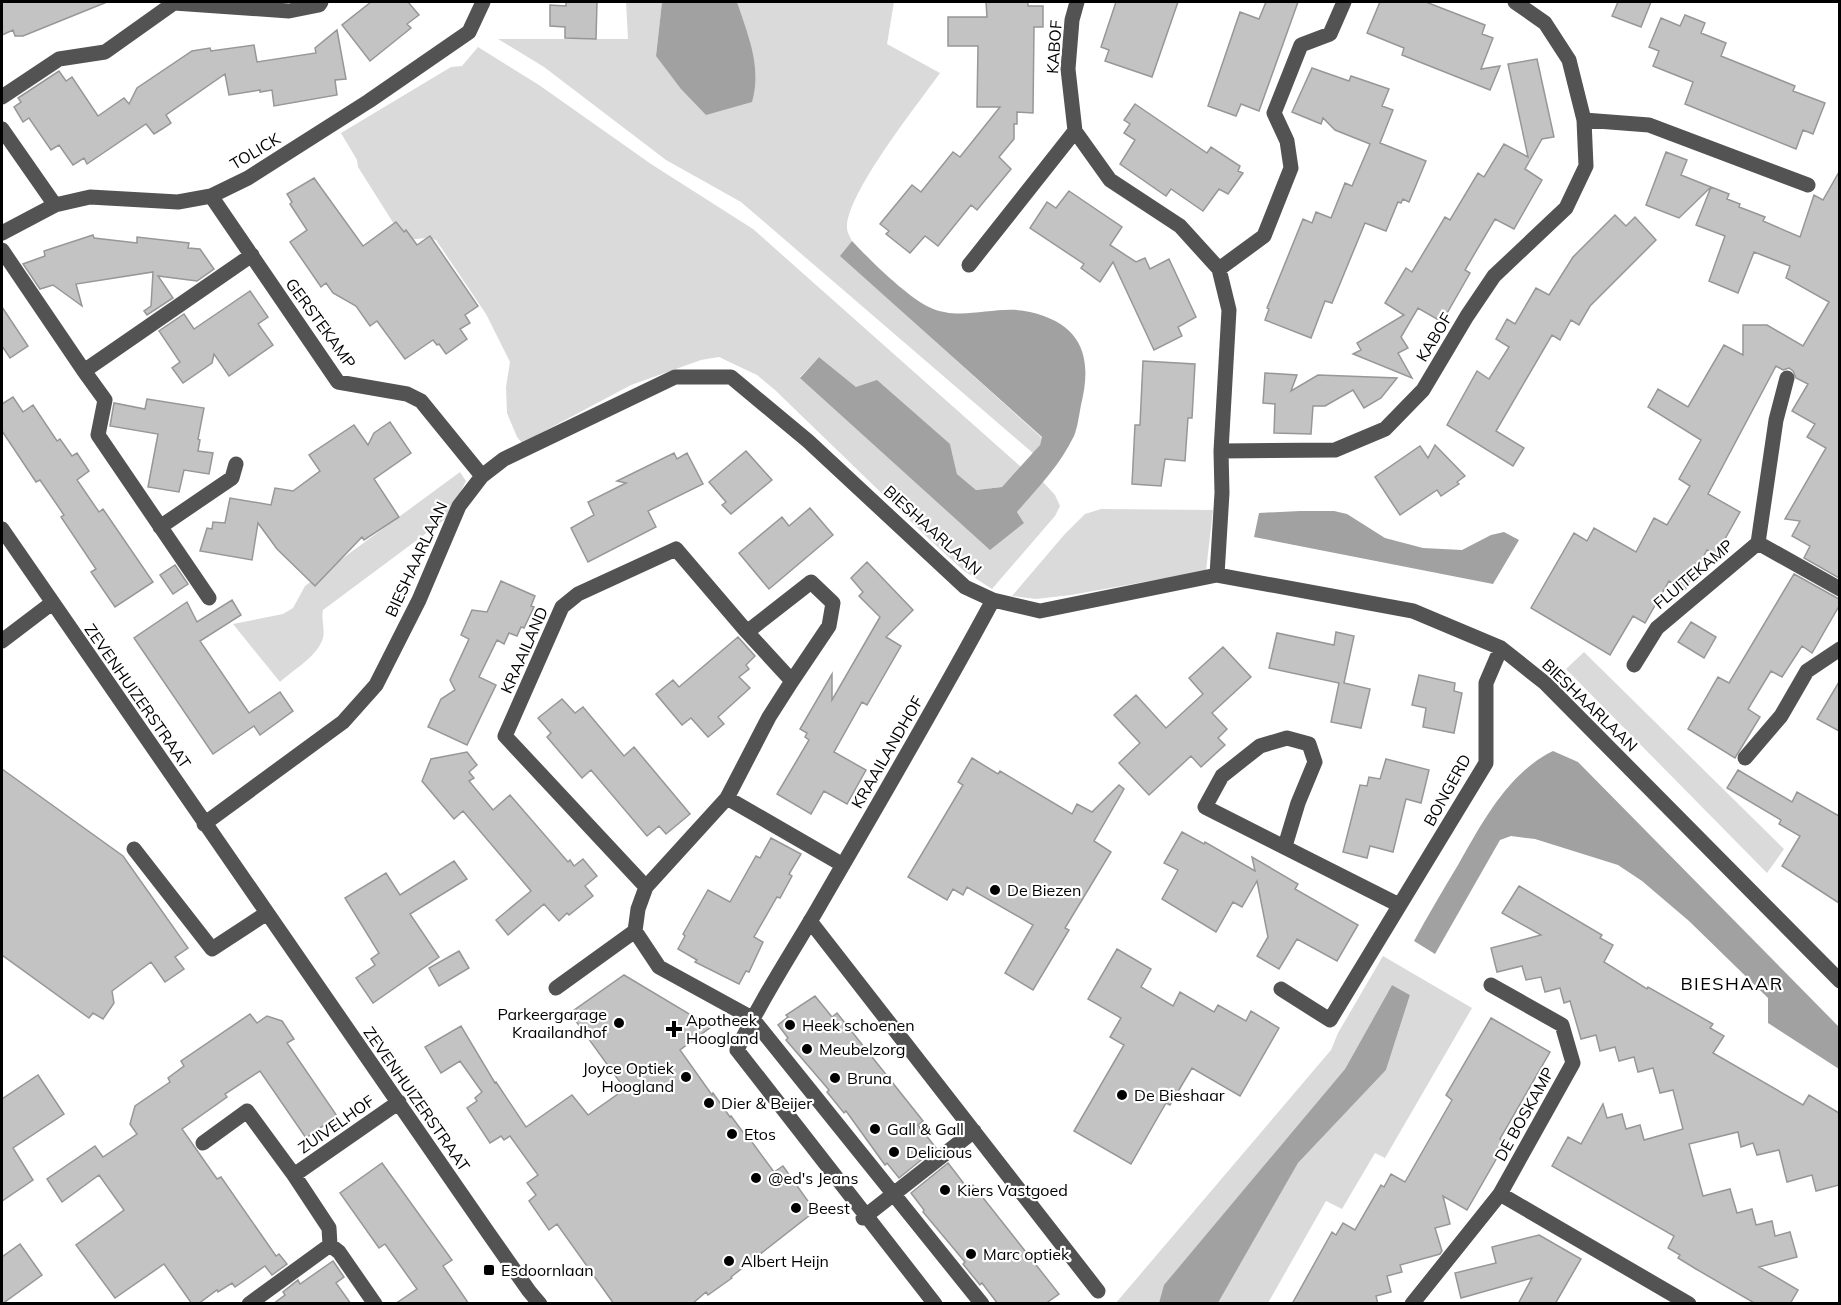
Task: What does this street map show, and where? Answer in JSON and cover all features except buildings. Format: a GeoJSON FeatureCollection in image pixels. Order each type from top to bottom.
{"type":"FeatureCollection","features":[{"type":"Feature","properties":{"kind":"street"},"geometry":{"type":"LineString","coordinates":[[2,98],[59,59],[105,52],[174,2],[289,11],[321,2]]}},
{"type":"Feature","properties":{"kind":"street","name":"TOLICK"},"geometry":{"type":"LineString","coordinates":[[2,233],[55,205],[90,197],[178,202],[211,196],[248,178],[359,107],[469,32],[483,2]]}},
{"type":"Feature","properties":{"kind":"street","name":"KABOF"},"geometry":{"type":"LineString","coordinates":[[1077,2],[1072,20],[1068,69],[1075,131],[1110,180],[1179,226],[1219,269],[1229,309],[1217,575]]}},
{"type":"Feature","properties":{"kind":"street"},"geometry":{"type":"LineString","coordinates":[[1219,269],[1264,236],[1291,168],[1287,141],[1274,113],[1301,45],[1330,34],[1344,2]]}},
{"type":"Feature","properties":{"kind":"street","name":"KABOF"},"geometry":{"type":"LineString","coordinates":[[1221,451],[1335,450],[1385,429],[1424,390],[1467,316],[1494,276],[1566,208],[1586,166],[1584,120],[1569,60],[1545,23],[1515,2]]}},
{"type":"Feature","properties":{"kind":"street"},"geometry":{"type":"LineString","coordinates":[[1584,120],[1649,125],[1808,185]]}},
{"type":"Feature","properties":{"kind":"street"},"geometry":{"type":"LineString","coordinates":[[2,129],[55,205]]}},
{"type":"Feature","properties":{"kind":"street"},"geometry":{"type":"LineString","coordinates":[[969,265],[1075,131]]}},
{"type":"Feature","properties":{"kind":"street","name":"GERSTEKAMP"},"geometry":{"type":"LineString","coordinates":[[211,196],[338,382],[407,394],[421,400],[482,476]]}},
{"type":"Feature","properties":{"kind":"street"},"geometry":{"type":"LineString","coordinates":[[2,250],[105,400],[98,435],[209,598]]}},
{"type":"Feature","properties":{"kind":"street"},"geometry":{"type":"LineString","coordinates":[[84,371],[252,255]]}},
{"type":"Feature","properties":{"kind":"street","name":"BIESHAARLAAN"},"geometry":{"type":"LineString","coordinates":[[204,824],[343,722],[376,685],[419,600],[459,506],[482,476],[504,459],[675,377],[731,377],[808,441],[965,587],[993,600],[1040,610],[1217,575],[1413,611],[1501,648],[1545,683],[1839,981]]}},
{"type":"Feature","properties":{"kind":"street","name":"FLUITEKAMP"},"geometry":{"type":"LineString","coordinates":[[1634,665],[1657,627],[1758,543],[1776,420],[1787,378]]}},
{"type":"Feature","properties":{"kind":"street"},"geometry":{"type":"LineString","coordinates":[[160,527],[232,478],[236,464]]}},
{"type":"Feature","properties":{"kind":"street","name":"ZEVENHUIZERSTRAAT"},"geometry":{"type":"LineString","coordinates":[[2,529],[204,824],[540,1304]]}},
{"type":"Feature","properties":{"kind":"street","name":"FLUITEKAMP"},"geometry":{"type":"LineString","coordinates":[[1758,543],[1839,589]]}},
{"type":"Feature","properties":{"kind":"street","name":"KRAAILAND"},"geometry":{"type":"LineString","coordinates":[[646,887],[505,736],[562,607],[578,594],[676,549],[792,681]]}},
{"type":"Feature","properties":{"kind":"street"},"geometry":{"type":"LineString","coordinates":[[747,632],[811,582],[833,603],[829,626],[769,717],[727,798],[646,887],[638,909],[635,931],[659,967],[752,1018],[982,1304]]}},
{"type":"Feature","properties":{"kind":"street","name":"KRAAILANDHOF"},"geometry":{"type":"LineString","coordinates":[[935,1304],[737,1050],[752,1018],[843,865],[993,600]]}},
{"type":"Feature","properties":{"kind":"street"},"geometry":{"type":"LineString","coordinates":[[2,641],[52,603]]}},
{"type":"Feature","properties":{"kind":"street","name":"BONGERD"},"geometry":{"type":"LineString","coordinates":[[1281,989],[1330,1020],[1486,763],[1486,683],[1501,648]]}},
{"type":"Feature","properties":{"kind":"street"},"geometry":{"type":"LineString","coordinates":[[1745,758],[1782,716],[1807,671],[1839,649]]}},
{"type":"Feature","properties":{"kind":"street"},"geometry":{"type":"LineString","coordinates":[[1285,846],[1298,802],[1315,762],[1308,744],[1287,738],[1260,746],[1222,776],[1205,807],[1399,905]]}},
{"type":"Feature","properties":{"kind":"street"},"geometry":{"type":"LineString","coordinates":[[727,798],[843,865]]}},
{"type":"Feature","properties":{"kind":"street"},"geometry":{"type":"LineString","coordinates":[[134,849],[212,949],[267,913]]}},
{"type":"Feature","properties":{"kind":"street"},"geometry":{"type":"LineString","coordinates":[[810,921],[1098,1291]]}},
{"type":"Feature","properties":{"kind":"street"},"geometry":{"type":"LineString","coordinates":[[555,988],[635,931]]}},
{"type":"Feature","properties":{"kind":"street","name":"DE BOSKAMP"},"geometry":{"type":"LineString","coordinates":[[1412,1304],[1500,1194],[1573,1063],[1562,1025],[1491,986]]}},
{"type":"Feature","properties":{"kind":"street","name":"ZUIVELHOF"},"geometry":{"type":"LineString","coordinates":[[330,1245],[329,1228],[294,1175],[399,1102]]}},
{"type":"Feature","properties":{"kind":"street"},"geometry":{"type":"LineString","coordinates":[[203,1143],[247,1111],[294,1175]]}},
{"type":"Feature","properties":{"kind":"street"},"geometry":{"type":"LineString","coordinates":[[865,1217],[974,1131]]}},
{"type":"Feature","properties":{"kind":"street"},"geometry":{"type":"LineString","coordinates":[[1500,1194],[1689,1304]]}},
{"type":"Feature","properties":{"kind":"street"},"geometry":{"type":"LineString","coordinates":[[249,1304],[330,1245],[339,1252],[375,1304]]}},
{"type":"Feature","properties":{"kind":"shaded area"},"geometry":{"type":"Polygon","coordinates":[[[626,2],[662,2],[656,56],[750,41],[737,2],[894,2],[887,44],[940,73],[885,149],[858,194],[847,228],[852,241],[841,256],[1042,438],[1034,454],[741,202],[666,160],[544,67],[498,39],[628,39],[626,2]]]}},
{"type":"Feature","properties":{"kind":"shaded area"},"geometry":{"type":"Polygon","coordinates":[[[662,2],[737,2],[755,64],[755,89],[752,102],[706,115],[681,89],[656,56],[662,2]]]}},
{"type":"Feature","properties":{"kind":"shaded area"},"geometry":{"type":"Polygon","coordinates":[[[478,47],[539,85],[651,164],[753,229],[1021,467],[1002,487],[976,490],[957,474],[950,444],[856,387],[819,357],[800,377],[1024,523],[1017,512],[1043,482],[1055,495],[1060,506],[1055,516],[992,589],[964,571],[929,539],[775,390],[757,375],[719,357],[701,360],[631,385],[522,443],[507,413],[506,387],[510,362],[486,314],[436,240],[424,238],[404,240],[358,167],[357,160],[341,133],[451,67],[462,66],[478,47]]]}},
{"type":"Feature","properties":{"kind":"shaded area"},"geometry":{"type":"Polygon","coordinates":[[[852,241],[901,287],[931,308],[955,313],[1005,310],[1030,312],[1048,317],[1062,325],[1080,345],[1084,358],[1084,388],[1074,436],[1041,485],[1017,512],[1024,523],[990,550],[800,378],[819,357],[856,387],[877,380],[950,444],[957,474],[976,490],[1002,487],[1040,445],[1042,437],[840,256],[852,241]]]}},
{"type":"Feature","properties":{"kind":"shaded area"},"geometry":{"type":"Polygon","coordinates":[[[460,472],[466,481],[448,517],[323,610],[323,638],[320,645],[311,657],[280,682],[233,624],[283,614],[293,608],[305,586],[460,472]]]}},
{"type":"Feature","properties":{"kind":"shaded area"},"geometry":{"type":"Polygon","coordinates":[[[1101,509],[1213,510],[1206,571],[1071,595],[1036,599],[1012,596],[1085,514],[1101,509]]]}},
{"type":"Feature","properties":{"kind":"shaded area"},"geometry":{"type":"Polygon","coordinates":[[[1334,511],[1347,514],[1385,538],[1423,548],[1462,550],[1491,535],[1504,532],[1519,540],[1493,584],[1254,537],[1259,513],[1334,511]]]}},
{"type":"Feature","properties":{"kind":"shaded area"},"geometry":{"type":"Polygon","coordinates":[[[1584,652],[1784,849],[1767,873],[1566,669],[1584,652]]]}},
{"type":"Feature","properties":{"kind":"shaded area"},"geometry":{"type":"Polygon","coordinates":[[[1553,751],[1578,762],[1839,1027],[1839,1069],[1768,1023],[1768,998],[1689,921],[1642,881],[1618,865],[1535,839],[1511,836],[1500,840],[1435,954],[1414,941],[1498,800],[1523,772],[1537,760],[1553,751]]]}},
{"type":"Feature","properties":{"kind":"shaded area"},"geometry":{"type":"Polygon","coordinates":[[[1383,956],[1472,1008],[1385,1158],[1375,1153],[1342,1209],[1326,1201],[1268,1303],[1218,1303],[1298,1163],[1386,1070],[1410,995],[1392,985],[1345,1069],[1165,1285],[1159,1303],[1115,1304],[1331,1050],[1338,1033],[1383,956]]]}},
{"type":"Feature","properties":{"kind":"shaded area"},"geometry":{"type":"Polygon","coordinates":[[[1392,985],[1410,995],[1386,1070],[1298,1163],[1218,1303],[1159,1303],[1164,1285],[1345,1069],[1392,985]]]}},
{"type":"Feature","properties":{"kind":"place","name":"De Biezen"},"geometry":{"type":"Point","coordinates":[995,890]}},
{"type":"Feature","properties":{"kind":"place","name":"Parkeergarage Kraailandhof"},"geometry":{"type":"Point","coordinates":[619,1023]}},
{"type":"Feature","properties":{"kind":"place","name":"Heek schoenen"},"geometry":{"type":"Point","coordinates":[790,1025]}},
{"type":"Feature","properties":{"kind":"place","name":"Apotheek Hoogland"},"geometry":{"type":"Point","coordinates":[674,1029]}},
{"type":"Feature","properties":{"kind":"place","name":"Meubelzorg"},"geometry":{"type":"Point","coordinates":[807,1049]}},
{"type":"Feature","properties":{"kind":"place","name":"Joyce Optiek Hoogland"},"geometry":{"type":"Point","coordinates":[686,1077]}},
{"type":"Feature","properties":{"kind":"place","name":"Bruna"},"geometry":{"type":"Point","coordinates":[835,1078]}},
{"type":"Feature","properties":{"kind":"place","name":"De Bieshaar"},"geometry":{"type":"Point","coordinates":[1122,1095]}},
{"type":"Feature","properties":{"kind":"place","name":"Dier & Beijer"},"geometry":{"type":"Point","coordinates":[709,1103]}},
{"type":"Feature","properties":{"kind":"place","name":"Gall & Gall"},"geometry":{"type":"Point","coordinates":[875,1129]}},
{"type":"Feature","properties":{"kind":"place","name":"Etos"},"geometry":{"type":"Point","coordinates":[732,1134]}},
{"type":"Feature","properties":{"kind":"place","name":"Delicious"},"geometry":{"type":"Point","coordinates":[894,1152]}},
{"type":"Feature","properties":{"kind":"place","name":"@ed's Jeans"},"geometry":{"type":"Point","coordinates":[756,1178]}},
{"type":"Feature","properties":{"kind":"place","name":"Kiers Vastgoed"},"geometry":{"type":"Point","coordinates":[945,1190]}},
{"type":"Feature","properties":{"kind":"place","name":"Beest"},"geometry":{"type":"Point","coordinates":[796,1208]}},
{"type":"Feature","properties":{"kind":"place","name":"Marc optiek"},"geometry":{"type":"Point","coordinates":[971,1254]}},
{"type":"Feature","properties":{"kind":"place","name":"Albert Heijn"},"geometry":{"type":"Point","coordinates":[729,1261]}},
{"type":"Feature","properties":{"kind":"place","name":"Esdoornlaan"},"geometry":{"type":"Point","coordinates":[489,1270]}},
{"type":"Feature","properties":{"kind":"district","name":"BIESHAAR"},"geometry":{"type":"Point","coordinates":[1732,983]}}]}
